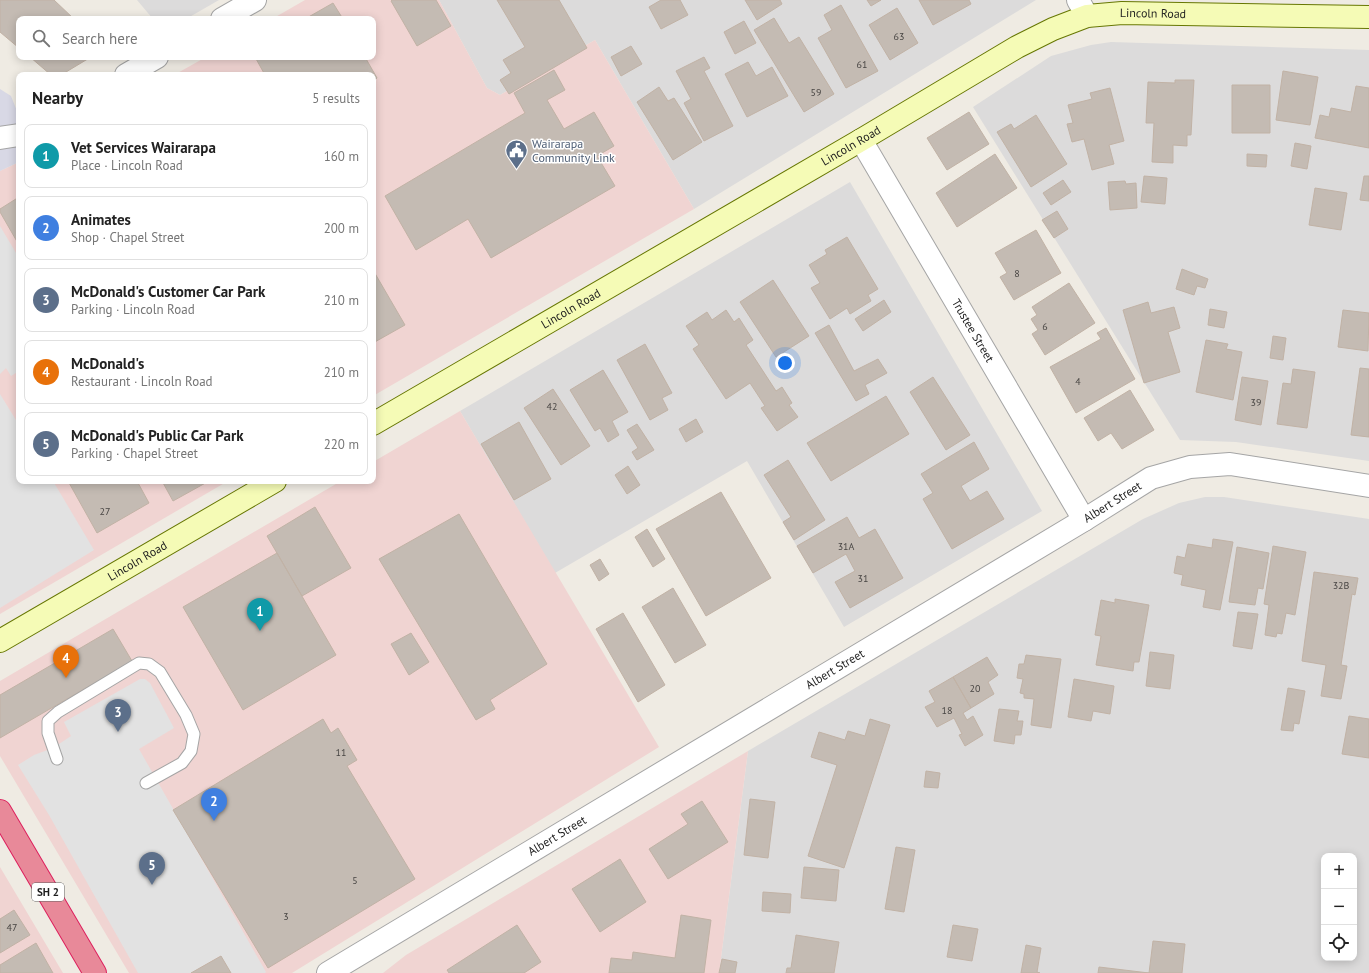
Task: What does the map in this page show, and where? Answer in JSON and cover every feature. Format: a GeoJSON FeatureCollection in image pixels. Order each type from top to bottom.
{"type":"FeatureCollection","features":[{"type":"Feature","properties":{"kind":"highway","name":"SH 2"},"geometry":{"type":"LineString","coordinates":[[0,812],[95,973]]}},
{"type":"Feature","properties":{"kind":"street"},"geometry":{"type":"LineString","coordinates":[[227,16],[255,0]]}},
{"type":"Feature","properties":{"kind":"street","name":"Lincoln Road"},"geometry":{"type":"LineString","coordinates":[[376,422],[861,140],[1017,47],[1053,29],[1082,8],[1122,12],[1369,17]]}},
{"type":"Feature","properties":{"kind":"street"},"geometry":{"type":"LineString","coordinates":[[131,72],[152,60]]}},
{"type":"Feature","properties":{"kind":"street"},"geometry":{"type":"LineString","coordinates":[[0,138],[16,135]]}},
{"type":"Feature","properties":{"kind":"street","name":"Trustee Street"},"geometry":{"type":"LineString","coordinates":[[861,140],[1084,520]]}},
{"type":"Feature","properties":{"kind":"street","name":"Albert Street"},"geometry":{"type":"LineString","coordinates":[[328,973],[1084,520],[1151,478],[1190,468],[1230,464],[1369,486]]}},
{"type":"Feature","properties":{"kind":"street","name":"Lincoln Road"},"geometry":{"type":"LineString","coordinates":[[0,641],[270,484]]}},
{"type":"Feature","properties":{"kind":"lane"},"geometry":{"type":"LineString","coordinates":[[57,758],[48,733],[48,721],[58,712],[139,663],[149,664],[160,672],[186,714],[194,734],[191,751],[182,763],[146,783]]}},
{"type":"Feature","properties":{"kind":"shaded area"},"geometry":{"type":"Polygon","coordinates":[[[137,0],[219,0],[191,16],[150,16],[137,0]]]}},
{"type":"Feature","properties":{"kind":"shaded area"},"geometry":{"type":"Polygon","coordinates":[[[305,0],[439,0],[487,88],[500,95],[595,40],[694,209],[376,394],[376,72],[179,72],[201,60],[376,60],[376,16],[277,16],[305,0]]]}},
{"type":"Feature","properties":{"kind":"shaded area"},"geometry":{"type":"Polygon","coordinates":[[[439,0],[1036,0],[694,209],[595,40],[500,95],[487,88],[439,0]]]}},
{"type":"Feature","properties":{"kind":"shaded area"},"geometry":{"type":"Polygon","coordinates":[[[1111,42],[1369,50],[1369,461],[1236,442],[1180,440],[973,107],[1051,56],[1091,45],[1111,42]]]}},
{"type":"Feature","properties":{"kind":"shaded area"},"geometry":{"type":"Polygon","coordinates":[[[0,89],[11,96],[16,108],[16,163],[0,171],[0,89]]]}},
{"type":"Feature","properties":{"kind":"shaded area"},"geometry":{"type":"Polygon","coordinates":[[[16,163],[16,484],[223,484],[0,614],[0,171],[16,163]]]}},
{"type":"Feature","properties":{"kind":"shaded area"},"geometry":{"type":"Polygon","coordinates":[[[850,182],[1042,511],[844,627],[747,461],[555,573],[460,411],[850,182]]]}},
{"type":"Feature","properties":{"kind":"shaded area"},"geometry":{"type":"Polygon","coordinates":[[[0,226],[16,253],[16,373],[11,376],[6,368],[0,374],[0,226]]]}},
{"type":"Feature","properties":{"kind":"shaded area"},"geometry":{"type":"Polygon","coordinates":[[[0,394],[16,420],[16,484],[55,484],[94,550],[0,608],[0,394]]]}},
{"type":"Feature","properties":{"kind":"shaded area"},"geometry":{"type":"Polygon","coordinates":[[[460,411],[659,747],[292,973],[129,973],[0,756],[0,681],[336,484],[376,484],[376,460],[460,411]]]}},
{"type":"Feature","properties":{"kind":"shaded area"},"geometry":{"type":"Polygon","coordinates":[[[1205,497],[1224,497],[1369,519],[1369,973],[719,973],[748,751],[1143,519],[1179,503],[1205,497]]]}},
{"type":"Feature","properties":{"kind":"shaded area"},"geometry":{"type":"Polygon","coordinates":[[[140,679],[145,679],[150,683],[174,728],[139,749],[266,972],[265,973],[231,973],[220,956],[191,973],[138,973],[49,815],[18,765],[34,755],[53,748],[71,736],[64,722],[140,679]]]}},
{"type":"Feature","properties":{"kind":"shaded area"},"geometry":{"type":"Polygon","coordinates":[[[748,751],[719,973],[383,973],[406,955],[748,751]]]}},
{"type":"Feature","properties":{"kind":"shaded area"},"geometry":{"type":"Polygon","coordinates":[[[0,867],[63,973],[0,973],[0,867]]]}},
{"type":"Feature","properties":{"kind":"building"},"geometry":{"type":"Polygon","coordinates":[[[0,0],[54,0],[71,16],[16,16],[16,45],[0,32],[0,0]]]}},
{"type":"Feature","properties":{"kind":"building"},"geometry":{"type":"Polygon","coordinates":[[[436,0],[451,26],[417,46],[391,1],[436,0]]]}},
{"type":"Feature","properties":{"kind":"building"},"geometry":{"type":"Polygon","coordinates":[[[497,0],[559,0],[587,48],[509,94],[500,80],[511,73],[503,60],[525,47],[497,0]]]}},
{"type":"Feature","properties":{"kind":"building"},"geometry":{"type":"Polygon","coordinates":[[[661,0],[680,0],[688,15],[661,29],[649,7],[661,0]]]}},
{"type":"Feature","properties":{"kind":"building"},"geometry":{"type":"Polygon","coordinates":[[[745,0],[780,0],[782,4],[757,20],[745,0]]]}},
{"type":"Feature","properties":{"kind":"building"},"geometry":{"type":"Polygon","coordinates":[[[867,0],[881,0],[871,6],[867,0]]]}},
{"type":"Feature","properties":{"kind":"building"},"geometry":{"type":"Polygon","coordinates":[[[919,0],[969,0],[971,4],[933,25],[919,0]]]}},
{"type":"Feature","properties":{"kind":"building"},"geometry":{"type":"Polygon","coordinates":[[[333,3],[341,16],[310,16],[333,3]]]}},
{"type":"Feature","properties":{"kind":"building"},"geometry":{"type":"Polygon","coordinates":[[[841,5],[878,71],[846,88],[818,38],[832,30],[824,15],[841,5]]]}},
{"type":"Feature","properties":{"kind":"building"},"geometry":{"type":"Polygon","coordinates":[[[897,8],[918,43],[890,60],[869,25],[897,8]]]}},
{"type":"Feature","properties":{"kind":"building"},"geometry":{"type":"Polygon","coordinates":[[[774,18],[789,43],[799,37],[834,94],[804,112],[754,30],[774,18]]]}},
{"type":"Feature","properties":{"kind":"building"},"geometry":{"type":"Polygon","coordinates":[[[744,21],[756,43],[735,54],[724,32],[744,21]]]}},
{"type":"Feature","properties":{"kind":"building"},"geometry":{"type":"Polygon","coordinates":[[[631,46],[642,64],[621,76],[611,57],[631,46]]]}},
{"type":"Feature","properties":{"kind":"building"},"geometry":{"type":"Polygon","coordinates":[[[704,57],[710,68],[704,71],[733,126],[704,141],[684,103],[691,99],[676,71],[704,57]]]}},
{"type":"Feature","properties":{"kind":"building"},"geometry":{"type":"Polygon","coordinates":[[[34,60],[86,60],[66,72],[48,72],[34,60]]]}},
{"type":"Feature","properties":{"kind":"building"},"geometry":{"type":"Polygon","coordinates":[[[257,60],[367,60],[374,72],[263,72],[257,60]]]}},
{"type":"Feature","properties":{"kind":"building"},"geometry":{"type":"Polygon","coordinates":[[[748,62],[756,76],[772,67],[788,96],[747,117],[725,74],[748,62]]]}},
{"type":"Feature","properties":{"kind":"building","name":"Wairarapa Community Link"},"geometry":{"type":"Polygon","coordinates":[[[554,70],[565,90],[547,100],[564,129],[594,112],[614,146],[597,156],[615,186],[491,258],[468,219],[416,250],[385,196],[525,113],[514,93],[554,70]]]}},
{"type":"Feature","properties":{"kind":"building"},"geometry":{"type":"Polygon","coordinates":[[[1283,71],[1318,77],[1310,125],[1276,120],[1283,71]]]}},
{"type":"Feature","properties":{"kind":"building"},"geometry":{"type":"Polygon","coordinates":[[[1175,80],[1194,80],[1191,135],[1187,135],[1187,146],[1173,145],[1173,163],[1152,162],[1154,123],[1146,123],[1148,82],[1175,83],[1175,80]]]}},
{"type":"Feature","properties":{"kind":"building"},"geometry":{"type":"Polygon","coordinates":[[[1232,85],[1270,85],[1270,133],[1232,133],[1232,85]]]}},
{"type":"Feature","properties":{"kind":"building"},"geometry":{"type":"Polygon","coordinates":[[[1356,86],[1369,88],[1369,148],[1315,138],[1320,115],[1329,117],[1331,108],[1351,112],[1356,86]]]}},
{"type":"Feature","properties":{"kind":"building"},"geometry":{"type":"Polygon","coordinates":[[[659,87],[668,101],[674,98],[702,142],[673,160],[637,102],[659,87]]]}},
{"type":"Feature","properties":{"kind":"building"},"geometry":{"type":"Polygon","coordinates":[[[1110,88],[1124,141],[1109,145],[1114,164],[1092,170],[1084,139],[1072,142],[1067,124],[1073,123],[1068,105],[1092,99],[1090,93],[1110,88]]]}},
{"type":"Feature","properties":{"kind":"building"},"geometry":{"type":"Polygon","coordinates":[[[969,112],[989,144],[947,170],[927,138],[969,112]]]}},
{"type":"Feature","properties":{"kind":"building"},"geometry":{"type":"Polygon","coordinates":[[[1036,115],[1067,164],[1031,187],[997,132],[1011,124],[1014,129],[1036,115]]]}},
{"type":"Feature","properties":{"kind":"building"},"geometry":{"type":"Polygon","coordinates":[[[1295,143],[1311,146],[1307,169],[1291,166],[1295,143]]]}},
{"type":"Feature","properties":{"kind":"building"},"geometry":{"type":"Polygon","coordinates":[[[995,154],[1017,188],[957,227],[936,193],[995,154]]]}},
{"type":"Feature","properties":{"kind":"building"},"geometry":{"type":"Polygon","coordinates":[[[1247,154],[1267,155],[1266,167],[1247,166],[1247,154]]]}},
{"type":"Feature","properties":{"kind":"building"},"geometry":{"type":"Polygon","coordinates":[[[1144,176],[1167,178],[1165,204],[1141,202],[1144,176]]]}},
{"type":"Feature","properties":{"kind":"building"},"geometry":{"type":"Polygon","coordinates":[[[1364,176],[1369,176],[1369,201],[1360,200],[1364,176]]]}},
{"type":"Feature","properties":{"kind":"building"},"geometry":{"type":"Polygon","coordinates":[[[1063,180],[1071,192],[1051,205],[1043,193],[1063,180]]]}},
{"type":"Feature","properties":{"kind":"building"},"geometry":{"type":"Polygon","coordinates":[[[1125,181],[1126,184],[1136,183],[1137,208],[1110,210],[1108,182],[1125,181]]]}},
{"type":"Feature","properties":{"kind":"building"},"geometry":{"type":"Polygon","coordinates":[[[1315,188],[1347,193],[1341,230],[1309,225],[1315,188]]]}},
{"type":"Feature","properties":{"kind":"building"},"geometry":{"type":"Polygon","coordinates":[[[16,199],[16,240],[0,212],[0,209],[16,199]]]}},
{"type":"Feature","properties":{"kind":"building"},"geometry":{"type":"Polygon","coordinates":[[[1057,211],[1068,229],[1054,238],[1042,220],[1057,211]]]}},
{"type":"Feature","properties":{"kind":"building"},"geometry":{"type":"Polygon","coordinates":[[[1036,230],[1061,273],[1014,300],[1000,277],[1007,273],[995,253],[1036,230]]]}},
{"type":"Feature","properties":{"kind":"building"},"geometry":{"type":"Polygon","coordinates":[[[847,237],[878,289],[868,295],[871,301],[850,314],[847,308],[830,319],[811,288],[820,283],[809,265],[827,254],[825,250],[847,237]]]}},
{"type":"Feature","properties":{"kind":"building"},"geometry":{"type":"Polygon","coordinates":[[[1182,269],[1208,279],[1205,288],[1197,286],[1194,295],[1176,289],[1182,269]]]}},
{"type":"Feature","properties":{"kind":"building"},"geometry":{"type":"Polygon","coordinates":[[[376,275],[405,325],[376,341],[376,275]]]}},
{"type":"Feature","properties":{"kind":"building"},"geometry":{"type":"Polygon","coordinates":[[[773,280],[809,336],[776,357],[740,302],[773,280]]]}},
{"type":"Feature","properties":{"kind":"building"},"geometry":{"type":"Polygon","coordinates":[[[1069,283],[1095,323],[1045,355],[1032,334],[1038,330],[1031,319],[1037,315],[1032,307],[1069,283]]]}},
{"type":"Feature","properties":{"kind":"building"},"geometry":{"type":"Polygon","coordinates":[[[884,300],[891,312],[863,331],[855,319],[884,300]]]}},
{"type":"Feature","properties":{"kind":"building"},"geometry":{"type":"Polygon","coordinates":[[[1148,302],[1151,313],[1174,307],[1180,328],[1168,332],[1180,372],[1144,383],[1123,310],[1148,302]]]}},
{"type":"Feature","properties":{"kind":"building"},"geometry":{"type":"Polygon","coordinates":[[[1210,309],[1227,312],[1224,328],[1208,325],[1210,309]]]}},
{"type":"Feature","properties":{"kind":"building"},"geometry":{"type":"Polygon","coordinates":[[[726,310],[734,322],[739,318],[753,340],[746,345],[776,391],[782,387],[792,403],[789,405],[798,417],[777,431],[761,408],[765,406],[750,383],[726,399],[693,349],[699,345],[686,326],[707,312],[712,320],[726,310]]]}},
{"type":"Feature","properties":{"kind":"building"},"geometry":{"type":"Polygon","coordinates":[[[1343,310],[1369,313],[1368,351],[1338,347],[1343,310]]]}},
{"type":"Feature","properties":{"kind":"building"},"geometry":{"type":"Polygon","coordinates":[[[829,325],[854,371],[878,359],[887,373],[865,385],[869,394],[856,401],[815,333],[829,325]]]}},
{"type":"Feature","properties":{"kind":"building"},"geometry":{"type":"Polygon","coordinates":[[[1106,328],[1135,379],[1076,413],[1050,367],[1101,339],[1097,333],[1106,328]]]}},
{"type":"Feature","properties":{"kind":"building"},"geometry":{"type":"Polygon","coordinates":[[[1273,336],[1286,338],[1283,360],[1270,358],[1273,336]]]}},
{"type":"Feature","properties":{"kind":"building"},"geometry":{"type":"Polygon","coordinates":[[[1206,340],[1228,344],[1226,349],[1242,352],[1233,400],[1196,392],[1206,340]]]}},
{"type":"Feature","properties":{"kind":"building"},"geometry":{"type":"Polygon","coordinates":[[[645,344],[672,393],[662,398],[668,410],[650,420],[617,360],[645,344]]]}},
{"type":"Feature","properties":{"kind":"building"},"geometry":{"type":"Polygon","coordinates":[[[1360,368],[1369,369],[1369,437],[1351,435],[1360,368]]]}},
{"type":"Feature","properties":{"kind":"building"},"geometry":{"type":"Polygon","coordinates":[[[1293,369],[1315,372],[1307,428],[1277,424],[1283,383],[1291,384],[1293,369]]]}},
{"type":"Feature","properties":{"kind":"building"},"geometry":{"type":"Polygon","coordinates":[[[603,370],[628,412],[612,421],[619,435],[608,442],[600,428],[595,431],[570,390],[603,370]]]}},
{"type":"Feature","properties":{"kind":"building"},"geometry":{"type":"Polygon","coordinates":[[[933,377],[970,435],[946,450],[910,392],[933,377]]]}},
{"type":"Feature","properties":{"kind":"building"},"geometry":{"type":"Polygon","coordinates":[[[1242,377],[1268,381],[1261,425],[1235,420],[1242,377]]]}},
{"type":"Feature","properties":{"kind":"building"},"geometry":{"type":"Polygon","coordinates":[[[553,389],[590,446],[561,465],[524,408],[553,389]]]}},
{"type":"Feature","properties":{"kind":"building"},"geometry":{"type":"Polygon","coordinates":[[[1130,390],[1154,430],[1122,449],[1111,433],[1098,441],[1084,418],[1130,390]]]}},
{"type":"Feature","properties":{"kind":"building"},"geometry":{"type":"Polygon","coordinates":[[[886,396],[909,434],[831,481],[807,443],[886,396]]]}},
{"type":"Feature","properties":{"kind":"building"},"geometry":{"type":"Polygon","coordinates":[[[696,419],[703,432],[686,442],[679,429],[696,419]]]}},
{"type":"Feature","properties":{"kind":"building"},"geometry":{"type":"Polygon","coordinates":[[[519,422],[551,479],[514,500],[481,444],[519,422]]]}},
{"type":"Feature","properties":{"kind":"building"},"geometry":{"type":"Polygon","coordinates":[[[637,424],[654,450],[637,460],[632,452],[638,448],[627,430],[637,424]]]}},
{"type":"Feature","properties":{"kind":"building"},"geometry":{"type":"Polygon","coordinates":[[[974,442],[989,469],[961,486],[970,501],[987,491],[1004,519],[952,549],[923,499],[933,493],[921,474],[974,442]]]}},
{"type":"Feature","properties":{"kind":"building"},"geometry":{"type":"Polygon","coordinates":[[[788,460],[825,520],[794,540],[783,522],[791,517],[764,475],[788,460]]]}},
{"type":"Feature","properties":{"kind":"building"},"geometry":{"type":"Polygon","coordinates":[[[628,466],[640,485],[627,494],[615,475],[628,466]]]}},
{"type":"Feature","properties":{"kind":"building"},"geometry":{"type":"Polygon","coordinates":[[[70,484],[139,484],[149,503],[97,533],[70,484]]]}},
{"type":"Feature","properties":{"kind":"building"},"geometry":{"type":"Polygon","coordinates":[[[164,484],[204,484],[173,501],[164,484]]]}},
{"type":"Feature","properties":{"kind":"building"},"geometry":{"type":"Polygon","coordinates":[[[721,492],[771,578],[706,616],[656,529],[721,492]]]}},
{"type":"Feature","properties":{"kind":"building"},"geometry":{"type":"Polygon","coordinates":[[[315,507],[351,568],[302,596],[267,536],[315,507]]]}},
{"type":"Feature","properties":{"kind":"building"},"geometry":{"type":"Polygon","coordinates":[[[459,514],[547,664],[490,700],[495,709],[476,720],[379,559],[459,514]]]}},
{"type":"Feature","properties":{"kind":"building"},"geometry":{"type":"Polygon","coordinates":[[[847,517],[859,538],[875,529],[903,578],[850,608],[835,582],[855,571],[846,554],[813,573],[797,546],[847,517]]]}},
{"type":"Feature","properties":{"kind":"building"},"geometry":{"type":"Polygon","coordinates":[[[647,529],[665,559],[653,567],[635,537],[647,529]]]}},
{"type":"Feature","properties":{"kind":"building"},"geometry":{"type":"Polygon","coordinates":[[[1213,539],[1233,542],[1220,610],[1203,607],[1206,590],[1181,585],[1183,575],[1174,573],[1177,556],[1185,558],[1188,544],[1212,548],[1213,539]]]}},
{"type":"Feature","properties":{"kind":"building"},"geometry":{"type":"Polygon","coordinates":[[[1273,546],[1306,552],[1295,615],[1286,613],[1282,634],[1277,633],[1276,637],[1265,635],[1269,605],[1264,604],[1273,546]]]}},
{"type":"Feature","properties":{"kind":"building"},"geometry":{"type":"Polygon","coordinates":[[[1237,547],[1269,553],[1263,589],[1258,588],[1255,605],[1229,602],[1237,547]]]}},
{"type":"Feature","properties":{"kind":"building"},"geometry":{"type":"Polygon","coordinates":[[[277,553],[336,655],[243,710],[183,607],[277,553]]]}},
{"type":"Feature","properties":{"kind":"building"},"geometry":{"type":"Polygon","coordinates":[[[600,559],[609,574],[599,581],[590,565],[600,559]]]}},
{"type":"Feature","properties":{"kind":"building"},"geometry":{"type":"Polygon","coordinates":[[[1314,572],[1358,578],[1355,595],[1352,594],[1341,665],[1347,666],[1341,699],[1321,696],[1326,665],[1302,661],[1314,572]]]}},
{"type":"Feature","properties":{"kind":"building"},"geometry":{"type":"Polygon","coordinates":[[[673,588],[706,645],[675,663],[642,607],[673,588]]]}},
{"type":"Feature","properties":{"kind":"building"},"geometry":{"type":"Polygon","coordinates":[[[1115,599],[1149,605],[1139,662],[1134,662],[1133,671],[1096,665],[1101,636],[1095,635],[1101,600],[1115,603],[1115,599]]]}},
{"type":"Feature","properties":{"kind":"building"},"geometry":{"type":"Polygon","coordinates":[[[1238,612],[1258,614],[1252,649],[1233,646],[1238,612]]]}},
{"type":"Feature","properties":{"kind":"building"},"geometry":{"type":"Polygon","coordinates":[[[623,613],[665,685],[638,702],[596,629],[623,613]]]}},
{"type":"Feature","properties":{"kind":"building"},"geometry":{"type":"Polygon","coordinates":[[[113,629],[132,661],[0,738],[0,695],[113,629]]]}},
{"type":"Feature","properties":{"kind":"building"},"geometry":{"type":"Polygon","coordinates":[[[411,633],[429,662],[409,675],[391,644],[411,633]]]}},
{"type":"Feature","properties":{"kind":"building"},"geometry":{"type":"Polygon","coordinates":[[[1150,652],[1174,655],[1170,689],[1146,686],[1150,652]]]}},
{"type":"Feature","properties":{"kind":"building"},"geometry":{"type":"Polygon","coordinates":[[[1026,655],[1061,659],[1051,728],[1031,725],[1034,699],[1024,698],[1024,694],[1020,693],[1023,679],[1017,678],[1019,664],[1024,664],[1026,655]]]}},
{"type":"Feature","properties":{"kind":"building"},"geometry":{"type":"Polygon","coordinates":[[[987,657],[998,675],[988,682],[994,694],[971,708],[953,677],[987,657]]]}},
{"type":"Feature","properties":{"kind":"building"},"geometry":{"type":"Polygon","coordinates":[[[953,677],[971,708],[963,713],[967,720],[973,716],[983,735],[965,746],[959,735],[962,734],[954,718],[937,727],[925,707],[935,702],[929,691],[953,677]]]}},
{"type":"Feature","properties":{"kind":"building"},"geometry":{"type":"Polygon","coordinates":[[[1074,679],[1114,686],[1110,714],[1093,711],[1091,721],[1068,717],[1074,679]]]}},
{"type":"Feature","properties":{"kind":"building"},"geometry":{"type":"Polygon","coordinates":[[[1288,688],[1305,691],[1299,724],[1294,723],[1293,731],[1281,730],[1288,688]]]}},
{"type":"Feature","properties":{"kind":"building"},"geometry":{"type":"Polygon","coordinates":[[[999,709],[1019,711],[1017,721],[1023,721],[1021,735],[1015,735],[1014,744],[994,741],[999,709]]]}},
{"type":"Feature","properties":{"kind":"building"},"geometry":{"type":"Polygon","coordinates":[[[1349,716],[1369,719],[1369,758],[1342,754],[1349,716]]]}},
{"type":"Feature","properties":{"kind":"building"},"geometry":{"type":"Polygon","coordinates":[[[323,719],[331,733],[338,728],[357,760],[347,766],[415,879],[268,968],[173,810],[323,719]]]}},
{"type":"Feature","properties":{"kind":"building"},"geometry":{"type":"Polygon","coordinates":[[[870,719],[890,725],[844,868],[808,856],[837,765],[811,757],[819,732],[845,740],[848,731],[865,736],[870,719]]]}},
{"type":"Feature","properties":{"kind":"building"},"geometry":{"type":"Polygon","coordinates":[[[926,771],[940,773],[938,788],[924,787],[926,771]]]}},
{"type":"Feature","properties":{"kind":"building"},"geometry":{"type":"Polygon","coordinates":[[[750,799],[775,802],[768,858],[744,855],[750,799]]]}},
{"type":"Feature","properties":{"kind":"building"},"geometry":{"type":"Polygon","coordinates":[[[702,801],[728,842],[668,879],[649,849],[688,824],[681,814],[702,801]]]}},
{"type":"Feature","properties":{"kind":"building"},"geometry":{"type":"Polygon","coordinates":[[[896,847],[915,850],[904,912],[885,909],[896,847]]]}},
{"type":"Feature","properties":{"kind":"building"},"geometry":{"type":"Polygon","coordinates":[[[620,859],[646,902],[600,932],[572,889],[620,859]]]}},
{"type":"Feature","properties":{"kind":"building"},"geometry":{"type":"Polygon","coordinates":[[[804,867],[839,870],[836,901],[801,898],[804,867]]]}},
{"type":"Feature","properties":{"kind":"building"},"geometry":{"type":"Polygon","coordinates":[[[763,892],[791,894],[790,913],[762,911],[763,892]]]}},
{"type":"Feature","properties":{"kind":"building"},"geometry":{"type":"Polygon","coordinates":[[[14,910],[30,935],[0,953],[0,919],[14,910]]]}},
{"type":"Feature","properties":{"kind":"building"},"geometry":{"type":"Polygon","coordinates":[[[681,915],[711,920],[704,973],[609,973],[611,958],[632,960],[633,952],[675,958],[681,915]]]}},
{"type":"Feature","properties":{"kind":"building"},"geometry":{"type":"Polygon","coordinates":[[[517,925],[541,962],[524,973],[449,973],[447,970],[517,925]]]}},
{"type":"Feature","properties":{"kind":"building"},"geometry":{"type":"Polygon","coordinates":[[[953,925],[978,929],[972,961],[947,957],[953,925]]]}},
{"type":"Feature","properties":{"kind":"building"},"geometry":{"type":"Polygon","coordinates":[[[796,935],[839,942],[834,973],[786,973],[787,968],[791,968],[796,935]]]}},
{"type":"Feature","properties":{"kind":"building"},"geometry":{"type":"Polygon","coordinates":[[[1153,941],[1185,944],[1182,973],[1149,973],[1153,941]]]}},
{"type":"Feature","properties":{"kind":"building"},"geometry":{"type":"Polygon","coordinates":[[[36,943],[53,973],[0,973],[0,965],[36,943]]]}},
{"type":"Feature","properties":{"kind":"building"},"geometry":{"type":"Polygon","coordinates":[[[1026,945],[1041,948],[1037,972],[1040,973],[1021,973],[1026,945]]]}},
{"type":"Feature","properties":{"kind":"building"},"geometry":{"type":"Polygon","coordinates":[[[221,956],[231,973],[191,973],[221,956]]]}},
{"type":"Feature","properties":{"kind":"building"},"geometry":{"type":"Polygon","coordinates":[[[722,959],[737,962],[735,973],[719,973],[722,959]]]}},
{"type":"Feature","properties":{"kind":"building"},"geometry":{"type":"Polygon","coordinates":[[[1099,967],[1149,973],[1098,973],[1099,967]]]}},
{"type":"Feature","properties":{"kind":"place","name":"Wairarapa Community Link"},"geometry":{"type":"Point","coordinates":[517,170]}},
{"type":"Feature","properties":{"kind":"place","name":"Vet Services Wairarapa"},"geometry":{"type":"Point","coordinates":[260,631]}},
{"type":"Feature","properties":{"kind":"place","name":"McDonald's"},"geometry":{"type":"Point","coordinates":[66,678]}},
{"type":"Feature","properties":{"kind":"place","name":"McDonald's Customer Car Park"},"geometry":{"type":"Point","coordinates":[118,732]}},
{"type":"Feature","properties":{"kind":"place","name":"Animates"},"geometry":{"type":"Point","coordinates":[214,821]}},
{"type":"Feature","properties":{"kind":"place","name":"McDonald's Public Car Park"},"geometry":{"type":"Point","coordinates":[152,885]}}]}
